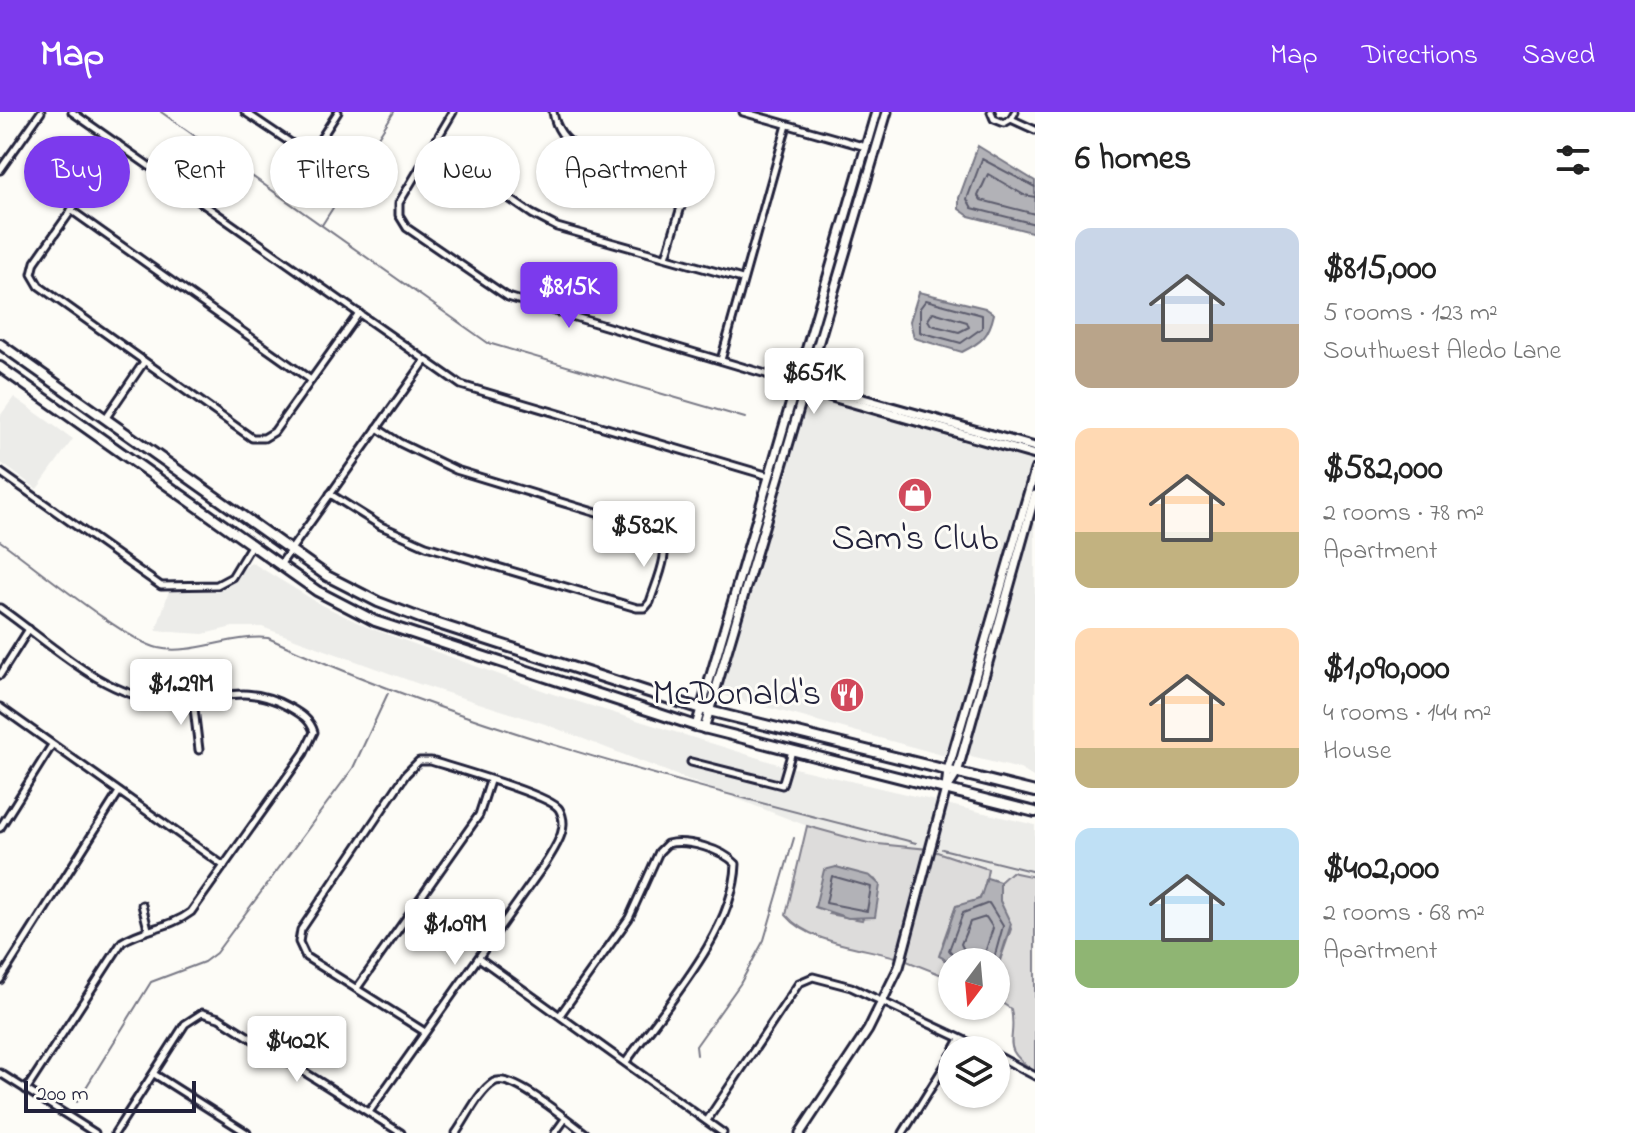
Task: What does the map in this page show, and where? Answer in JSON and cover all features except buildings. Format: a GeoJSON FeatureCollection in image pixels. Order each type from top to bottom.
{"type":"FeatureCollection","features":[{"type":"Feature","properties":{"kind":"main road"},"geometry":{"type":"LineString","coordinates":[[0,344],[290,551],[327,576],[378,602],[705,710],[1035,792]]}},
{"type":"Feature","properties":{"kind":"main road"},"geometry":{"type":"LineString","coordinates":[[0,367],[317,591],[375,621],[700,728],[1035,812]]}},
{"type":"Feature","properties":{"kind":"street"},"geometry":{"type":"LineString","coordinates":[[0,170],[41,112]]}},
{"type":"Feature","properties":{"kind":"street"},"geometry":{"type":"LineString","coordinates":[[72,112],[106,136]]}},
{"type":"Feature","properties":{"kind":"street"},"geometry":{"type":"LineString","coordinates":[[245,112],[300,149],[318,143],[338,112]]}},
{"type":"Feature","properties":{"kind":"street"},"geometry":{"type":"LineString","coordinates":[[440,136],[453,112]]}},
{"type":"Feature","properties":{"kind":"street"},"geometry":{"type":"LineString","coordinates":[[553,112],[557,129],[577,148],[661,172],[681,185],[683,200],[666,257]]}},
{"type":"Feature","properties":{"kind":"street"},"geometry":{"type":"LineString","coordinates":[[743,112],[866,147]]}},
{"type":"Feature","properties":{"kind":"street"},"geometry":{"type":"LineString","coordinates":[[700,728],[769,476],[876,112]]}},
{"type":"Feature","properties":{"kind":"street"},"geometry":{"type":"LineString","coordinates":[[705,710],[887,112]]}},
{"type":"Feature","properties":{"kind":"street"},"geometry":{"type":"LineString","coordinates":[[990,113],[999,122],[1013,115],[1032,129]]}},
{"type":"Feature","properties":{"kind":"street"},"geometry":{"type":"LineString","coordinates":[[721,360],[787,125]]}},
{"type":"Feature","properties":{"kind":"street"},"geometry":{"type":"LineString","coordinates":[[130,152],[461,385],[769,476]]}},
{"type":"Feature","properties":{"kind":"street"},"geometry":{"type":"LineString","coordinates":[[414,180],[398,207],[407,228],[508,297],[1035,455]]}},
{"type":"Feature","properties":{"kind":"street"},"geometry":{"type":"LineString","coordinates":[[520,206],[557,227],[742,279]]}},
{"type":"Feature","properties":{"kind":"street"},"geometry":{"type":"LineString","coordinates":[[311,380],[71,210],[35,262],[32,274],[39,286],[252,438],[264,438],[274,432],[359,313]]}},
{"type":"Feature","properties":{"kind":"street"},"geometry":{"type":"LineString","coordinates":[[280,565],[425,361]]}},
{"type":"Feature","properties":{"kind":"street"},"geometry":{"type":"LineString","coordinates":[[105,419],[144,362]]}},
{"type":"Feature","properties":{"kind":"street"},"geometry":{"type":"LineString","coordinates":[[806,386],[1035,447]]}},
{"type":"Feature","properties":{"kind":"street"},"geometry":{"type":"LineString","coordinates":[[330,494],[381,526],[426,546],[645,608],[665,552],[664,538],[659,532],[456,470],[412,450],[377,428]]}},
{"type":"Feature","properties":{"kind":"street"},"geometry":{"type":"LineString","coordinates":[[952,771],[1035,470]]}},
{"type":"Feature","properties":{"kind":"street"},"geometry":{"type":"LineString","coordinates":[[0,472],[161,586],[217,585],[232,577],[252,544]]}},
{"type":"Feature","properties":{"kind":"street"},"geometry":{"type":"LineString","coordinates":[[800,1133],[851,1058],[884,1002],[907,942],[946,789],[1035,495]]}},
{"type":"Feature","properties":{"kind":"street"},"geometry":{"type":"LineString","coordinates":[[0,608],[105,682],[127,693],[166,701],[261,693],[304,716],[312,725],[312,741],[191,912],[180,921],[148,929],[122,942],[26,1090]]}},
{"type":"Feature","properties":{"kind":"street"},"geometry":{"type":"LineString","coordinates":[[0,675],[29,629]]}},
{"type":"Feature","properties":{"kind":"street"},"geometry":{"type":"LineString","coordinates":[[193,700],[199,750]]}},
{"type":"Feature","properties":{"kind":"street"},"geometry":{"type":"LineString","coordinates":[[0,707],[224,866]]}},
{"type":"Feature","properties":{"kind":"street"},"geometry":{"type":"LineString","coordinates":[[0,828],[52,745]]}},
{"type":"Feature","properties":{"kind":"street"},"geometry":{"type":"LineString","coordinates":[[691,762],[782,785],[792,751]]}},
{"type":"Feature","properties":{"kind":"street"},"geometry":{"type":"LineString","coordinates":[[369,1112],[547,861],[562,832],[563,819],[550,800],[431,761],[419,761],[406,774],[301,930],[299,942],[306,957],[425,1032]]}},
{"type":"Feature","properties":{"kind":"street"},"geometry":{"type":"LineString","coordinates":[[357,988],[479,815],[490,781]]}},
{"type":"Feature","properties":{"kind":"street"},"geometry":{"type":"LineString","coordinates":[[0,980],[119,792]]}},
{"type":"Feature","properties":{"kind":"street"},"geometry":{"type":"LineString","coordinates":[[560,1015],[629,918],[662,849],[678,842],[730,857],[736,864],[735,878],[716,931],[626,1062]]}},
{"type":"Feature","properties":{"kind":"street"},"geometry":{"type":"LineString","coordinates":[[142,905],[148,929]]}},
{"type":"Feature","properties":{"kind":"street"},"geometry":{"type":"LineString","coordinates":[[479,958],[708,1119],[723,1133]]}},
{"type":"Feature","properties":{"kind":"street"},"geometry":{"type":"LineString","coordinates":[[708,1119],[805,979],[829,980],[884,1002],[954,1036]]}},
{"type":"Feature","properties":{"kind":"street"},"geometry":{"type":"LineString","coordinates":[[115,1133],[185,1024],[202,1013],[219,1018],[401,1133]]}},
{"type":"Feature","properties":{"kind":"street"},"geometry":{"type":"LineString","coordinates":[[1010,1063],[1035,1076]]}},
{"type":"Feature","properties":{"kind":"street"},"geometry":{"type":"LineString","coordinates":[[0,1073],[95,1133]]}},
{"type":"Feature","properties":{"kind":"street"},"geometry":{"type":"LineString","coordinates":[[154,1074],[247,1133]]}},
{"type":"Feature","properties":{"kind":"street"},"geometry":{"type":"LineString","coordinates":[[903,1133],[938,1076]]}},
{"type":"Feature","properties":{"kind":"street"},"geometry":{"type":"LineString","coordinates":[[456,1133],[490,1084],[501,1080],[515,1083],[585,1133]]}},
{"type":"Feature","properties":{"kind":"street"},"geometry":{"type":"LineString","coordinates":[[555,1133],[565,1119]]}},
{"type":"Feature","properties":{"kind":"shaded area"},"geometry":{"type":"Polygon","coordinates":[[[798,389],[802,392],[735,621],[730,619],[798,389]]]}},
{"type":"Feature","properties":{"kind":"shaded area"},"geometry":{"type":"Polygon","coordinates":[[[807,394],[1035,458],[949,754],[942,755],[718,694],[807,394]]]}},
{"type":"Feature","properties":{"kind":"shaded area"},"geometry":{"type":"Polygon","coordinates":[[[14,397],[73,439],[37,489],[0,462],[0,416],[14,397]]]}},
{"type":"Feature","properties":{"kind":"shaded area"},"geometry":{"type":"Polygon","coordinates":[[[1035,506],[1035,778],[1020,769],[971,757],[966,751],[1035,506]]]}},
{"type":"Feature","properties":{"kind":"shaded area"},"geometry":{"type":"Polygon","coordinates":[[[251,562],[320,604],[367,627],[553,694],[784,766],[780,781],[690,758],[688,765],[781,788],[790,767],[940,802],[928,849],[868,843],[807,826],[545,724],[419,684],[262,627],[233,627],[203,634],[156,631],[169,591],[218,588],[233,580],[251,562]]]}},
{"type":"Feature","properties":{"kind":"shaded area"},"geometry":{"type":"Polygon","coordinates":[[[946,804],[1035,825],[1035,877],[1012,872],[995,882],[987,878],[988,869],[982,865],[934,851],[946,804]]]}},
{"type":"Feature","properties":{"kind":"shaded area"},"geometry":{"type":"Polygon","coordinates":[[[807,826],[868,843],[928,849],[899,958],[823,938],[796,925],[786,915],[807,826]],[[836,867],[829,914],[862,920],[876,880],[836,867]]]}},
{"type":"Feature","properties":{"kind":"shaded area"},"geometry":{"type":"Polygon","coordinates":[[[934,851],[988,869],[983,895],[973,903],[956,906],[943,948],[938,948],[938,973],[904,960],[934,851]]]}},
{"type":"Feature","properties":{"kind":"shaded area"},"geometry":{"type":"Polygon","coordinates":[[[1011,872],[1035,877],[1035,1072],[1016,1056],[1011,1043],[1010,948],[1004,948],[1011,929],[1000,901],[1000,882],[1011,872]]]}},
{"type":"Feature","properties":{"kind":"water"},"geometry":{"type":"Polygon","coordinates":[[[978,146],[1035,181],[1035,233],[969,216],[959,209],[959,198],[978,146]]]}},
{"type":"Feature","properties":{"kind":"water"},"geometry":{"type":"Polygon","coordinates":[[[919,292],[985,308],[994,314],[990,328],[980,341],[962,352],[914,338],[910,321],[919,292]]]}},
{"type":"Feature","properties":{"kind":"water"},"geometry":{"type":"Polygon","coordinates":[[[836,867],[870,876],[880,885],[875,917],[848,918],[815,907],[824,870],[836,867]]]}},
{"type":"Feature","properties":{"kind":"water"},"geometry":{"type":"Polygon","coordinates":[[[987,878],[1000,882],[1000,901],[1011,924],[1004,948],[942,948],[956,906],[980,899],[987,878]]]}},
{"type":"Feature","properties":{"kind":"waterway"},"geometry":{"type":"LineString","coordinates":[[161,112],[488,343],[745,418]]}},
{"type":"Feature","properties":{"kind":"waterway"},"geometry":{"type":"LineString","coordinates":[[322,225],[394,112]]}},
{"type":"Feature","properties":{"kind":"waterway"},"geometry":{"type":"LineString","coordinates":[[0,541],[102,617],[158,648],[184,649],[241,639],[268,638],[346,672],[506,730],[669,778],[916,843]]}},
{"type":"Feature","properties":{"kind":"waterway"},"geometry":{"type":"LineString","coordinates":[[77,1102],[151,982],[204,962],[216,953],[353,768],[388,693]]}},
{"type":"Feature","properties":{"kind":"waterway"},"geometry":{"type":"LineString","coordinates":[[697,1055],[696,1046],[740,984],[764,940],[794,838]]}},
{"type":"Feature","properties":{"kind":"waterway"},"geometry":{"type":"LineString","coordinates":[[942,849],[1035,872]]}},
{"type":"Feature","properties":{"kind":"place","name":"Sam's Club"},"geometry":{"type":"Point","coordinates":[915,495]}},
{"type":"Feature","properties":{"kind":"place","name":"McDonald's"},"geometry":{"type":"Point","coordinates":[847,695]}}]}
